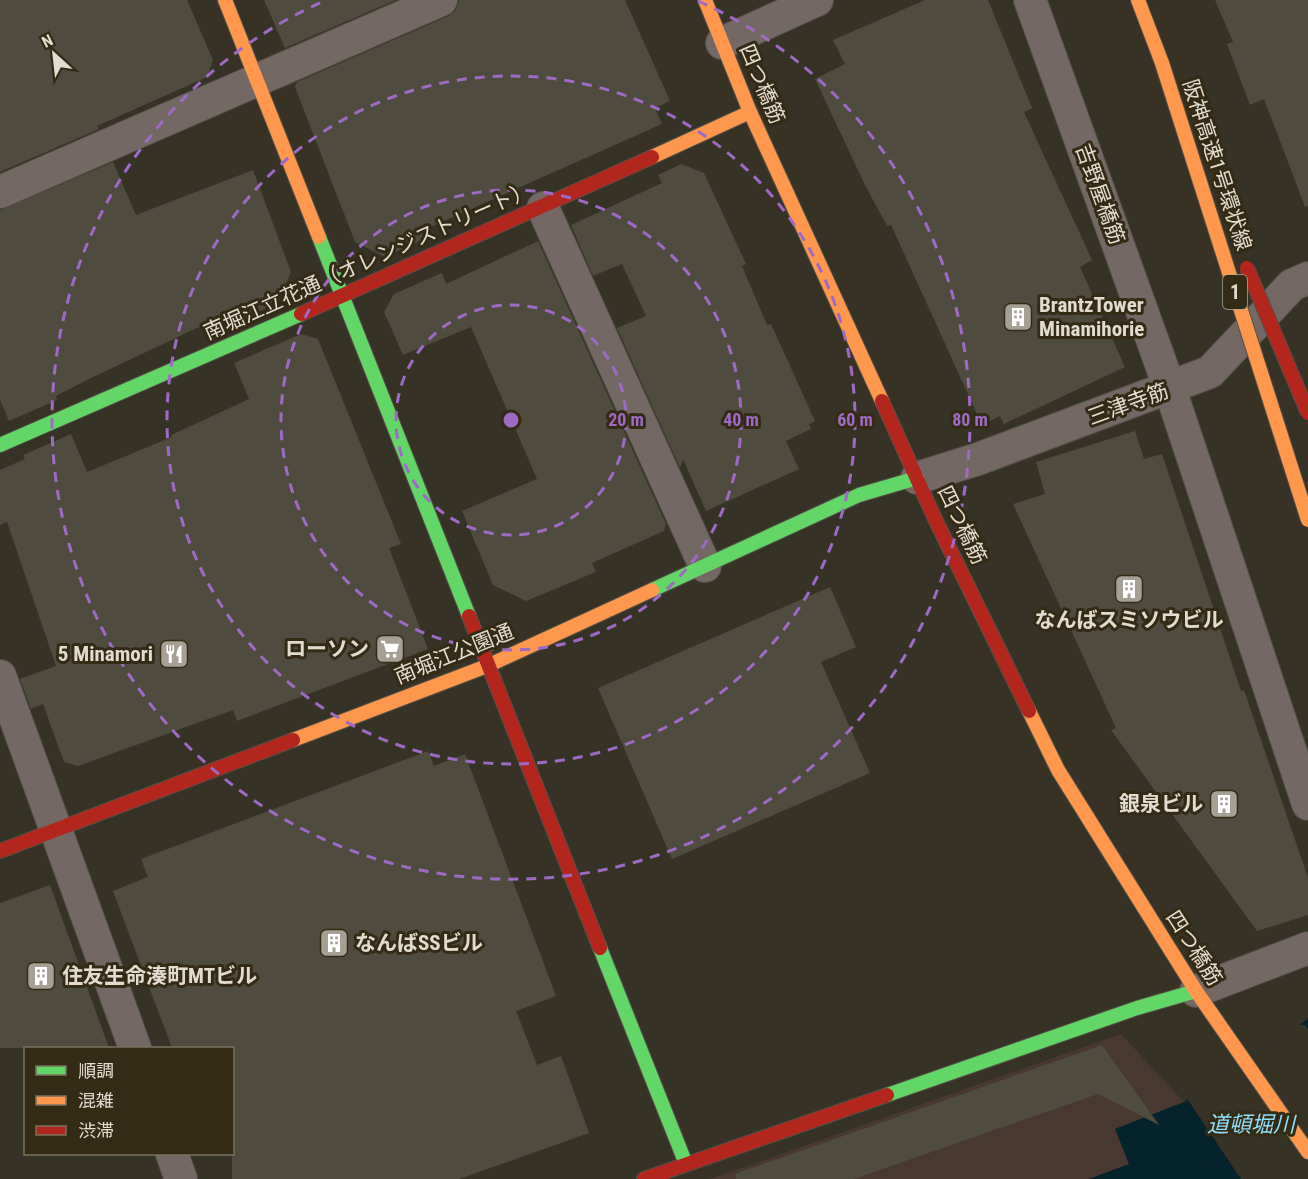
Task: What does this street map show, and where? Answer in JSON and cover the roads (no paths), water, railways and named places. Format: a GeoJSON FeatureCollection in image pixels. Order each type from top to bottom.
{"type":"FeatureCollection","features":[{"type":"Feature","properties":{"kind":"main road"},"geometry":{"type":"LineString","coordinates":[[225,0],[686,1164]]}},
{"type":"Feature","properties":{"kind":"main road","name":"四つ橋筋"},"geometry":{"type":"LineString","coordinates":[[705,0],[750,112],[916,478],[1058,770],[1230,1043],[1308,1152]]}},
{"type":"Feature","properties":{"kind":"main road","name":"阪神高速1号環状線"},"geometry":{"type":"LineString","coordinates":[[1137,0],[1226,216]]}},
{"type":"Feature","properties":{"kind":"main road","name":"阪神高速1号環状線"},"geometry":{"type":"LineString","coordinates":[[1162,63],[1308,520]]}},
{"type":"Feature","properties":{"kind":"main road","name":"南堀江立花通（オレンジストリート）"},"geometry":{"type":"LineString","coordinates":[[0,446],[543,208],[750,112]]}},
{"type":"Feature","properties":{"kind":"main road","name":"阪神高速1号環状線"},"geometry":{"type":"LineString","coordinates":[[1244,260],[1308,413]]}},
{"type":"Feature","properties":{"kind":"main road","name":"南堀江公園通"},"geometry":{"type":"LineString","coordinates":[[0,851],[487,666],[859,495],[916,478]]}},
{"type":"Feature","properties":{"kind":"main road"},"geometry":{"type":"LineString","coordinates":[[644,1179],[1196,990]]}},
{"type":"Feature","properties":{"kind":"street"},"geometry":{"type":"LineString","coordinates":[[0,192],[441,0]]}},
{"type":"Feature","properties":{"kind":"street"},"geometry":{"type":"LineString","coordinates":[[722,43],[817,0]]}},
{"type":"Feature","properties":{"kind":"street","name":"吉野屋橋筋"},"geometry":{"type":"LineString","coordinates":[[1030,0],[1170,389],[1308,804]]}},
{"type":"Feature","properties":{"kind":"street"},"geometry":{"type":"LineString","coordinates":[[543,208],[705,566]]}},
{"type":"Feature","properties":{"kind":"street","name":"三津寺筋"},"geometry":{"type":"LineString","coordinates":[[916,478],[978,459],[1170,389],[1210,372],[1292,285],[1308,278]]}},
{"type":"Feature","properties":{"kind":"street"},"geometry":{"type":"LineString","coordinates":[[0,676],[135,1047]]}},
{"type":"Feature","properties":{"kind":"street"},"geometry":{"type":"LineString","coordinates":[[1196,990],[1308,948]]}},
{"type":"Feature","properties":{"kind":"street"},"geometry":{"type":"LineString","coordinates":[[172,1155],[182,1179]]}},
{"type":"Feature","properties":{"kind":"water","name":"道頓堀川"},"geometry":{"type":"Polygon","coordinates":[[[1308,1019],[1308,1179],[1089,1179],[1129,1164],[1115,1129],[1184,1102],[1308,1019]]]}},
{"type":"Feature","properties":{"kind":"place","name":"BrantzTower Minamihorie"},"geometry":{"type":"Point","coordinates":[1018,317]}},
{"type":"Feature","properties":{"kind":"place","name":"なんばスミソウビル"},"geometry":{"type":"Point","coordinates":[1129,589]}},
{"type":"Feature","properties":{"kind":"place","name":"ローソン"},"geometry":{"type":"Point","coordinates":[390,649]}},
{"type":"Feature","properties":{"kind":"place","name":"5 Minamori"},"geometry":{"type":"Point","coordinates":[174,654]}},
{"type":"Feature","properties":{"kind":"place","name":"銀泉ビル"},"geometry":{"type":"Point","coordinates":[1224,804]}},
{"type":"Feature","properties":{"kind":"place","name":"なんばSSビル"},"geometry":{"type":"Point","coordinates":[334,943]}},
{"type":"Feature","properties":{"kind":"place","name":"住友生命湊町MTビル"},"geometry":{"type":"Point","coordinates":[41,976]}}]}
